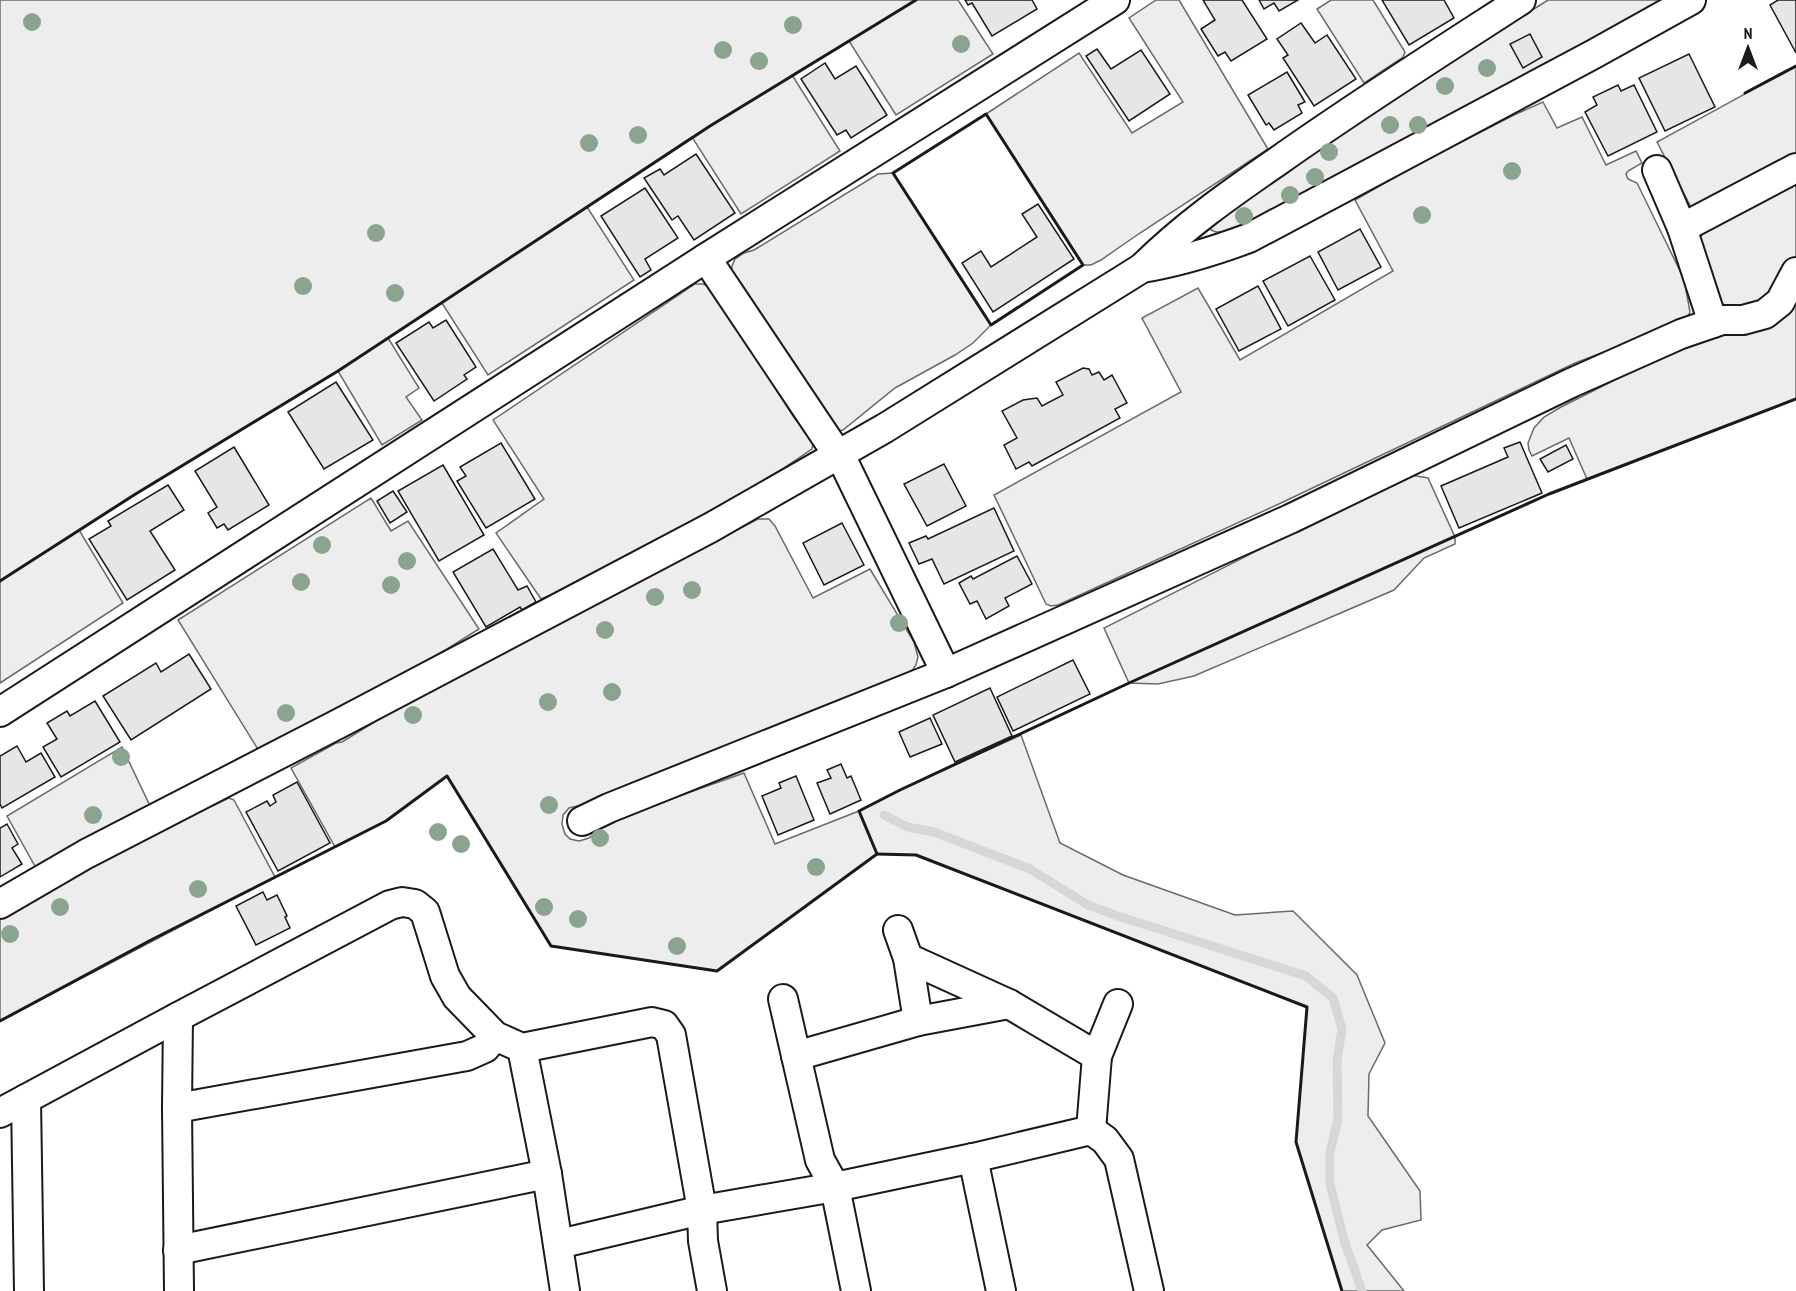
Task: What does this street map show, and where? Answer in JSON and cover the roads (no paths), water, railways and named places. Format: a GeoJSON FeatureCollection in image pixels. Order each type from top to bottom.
{"type":"FeatureCollection","features":[{"type":"Feature","properties":{"kind":"street"},"geometry":{"type":"LineString","coordinates":[[0,712],[706,258],[1115,0]]}},
{"type":"Feature","properties":{"kind":"street"},"geometry":{"type":"LineString","coordinates":[[0,904],[86,854],[710,528],[885,428],[1142,268],[1164,246],[1223,199],[1337,120],[1521,0]]}},
{"type":"Feature","properties":{"kind":"street"},"geometry":{"type":"LineString","coordinates":[[1142,268],[1211,252],[1249,238],[1691,0]]}},
{"type":"Feature","properties":{"kind":"street"},"geometry":{"type":"LineString","coordinates":[[1683,228],[1796,168]]}},
{"type":"Feature","properties":{"kind":"street"},"geometry":{"type":"LineString","coordinates":[[1657,170],[1683,228],[1713,322]]}},
{"type":"Feature","properties":{"kind":"street"},"geometry":{"type":"LineString","coordinates":[[706,258],[853,479],[946,673]]}},
{"type":"Feature","properties":{"kind":"street"},"geometry":{"type":"LineString","coordinates":[[582,821],[609,808],[946,673],[1290,519],[1571,383],[1682,334],[1713,322],[1743,320],[1765,314],[1780,303],[1796,272]]}},
{"type":"Feature","properties":{"kind":"street"},"geometry":{"type":"LineString","coordinates":[[0,1113],[390,905],[402,902],[415,904],[425,912],[445,976],[457,997],[495,1036],[522,1048],[652,1022],[664,1025],[671,1035],[702,1210],[703,1241],[712,1291]]}},
{"type":"Feature","properties":{"kind":"street"},"geometry":{"type":"LineString","coordinates":[[898,930],[908,958],[918,1020]]}},
{"type":"Feature","properties":{"kind":"street"},"geometry":{"type":"LineString","coordinates":[[908,958],[1009,1004],[1097,1056]]}},
{"type":"Feature","properties":{"kind":"street"},"geometry":{"type":"LineString","coordinates":[[783,999],[820,1160],[835,1187],[856,1291]]}},
{"type":"Feature","properties":{"kind":"street"},"geometry":{"type":"LineString","coordinates":[[796,1056],[918,1020],[1009,1004]]}},
{"type":"Feature","properties":{"kind":"street"},"geometry":{"type":"LineString","coordinates":[[1091,1130],[1097,1056],[1118,1004]]}},
{"type":"Feature","properties":{"kind":"street"},"geometry":{"type":"LineString","coordinates":[[178,1017],[179,1291]]}},
{"type":"Feature","properties":{"kind":"street"},"geometry":{"type":"LineString","coordinates":[[177,1108],[467,1056],[485,1048],[495,1036]]}},
{"type":"Feature","properties":{"kind":"street"},"geometry":{"type":"LineString","coordinates":[[522,1048],[547,1174],[566,1291]]}},
{"type":"Feature","properties":{"kind":"street"},"geometry":{"type":"LineString","coordinates":[[26,1099],[30,1291]]}},
{"type":"Feature","properties":{"kind":"street"},"geometry":{"type":"LineString","coordinates":[[559,1244],[702,1210],[835,1187],[1091,1130],[1105,1140],[1119,1159],[1149,1291]]}},
{"type":"Feature","properties":{"kind":"street"},"geometry":{"type":"LineString","coordinates":[[973,1158],[1001,1291]]}},
{"type":"Feature","properties":{"kind":"street"},"geometry":{"type":"LineString","coordinates":[[178,1250],[547,1174]]}},
{"type":"Feature","properties":{"kind":"waterway"},"geometry":{"type":"LineString","coordinates":[[884,815],[907,827],[934,832],[1030,869],[1088,905],[1306,976],[1333,998],[1342,1029],[1337,1060],[1338,1119],[1330,1152],[1330,1184],[1344,1240],[1362,1291]]}}]}
